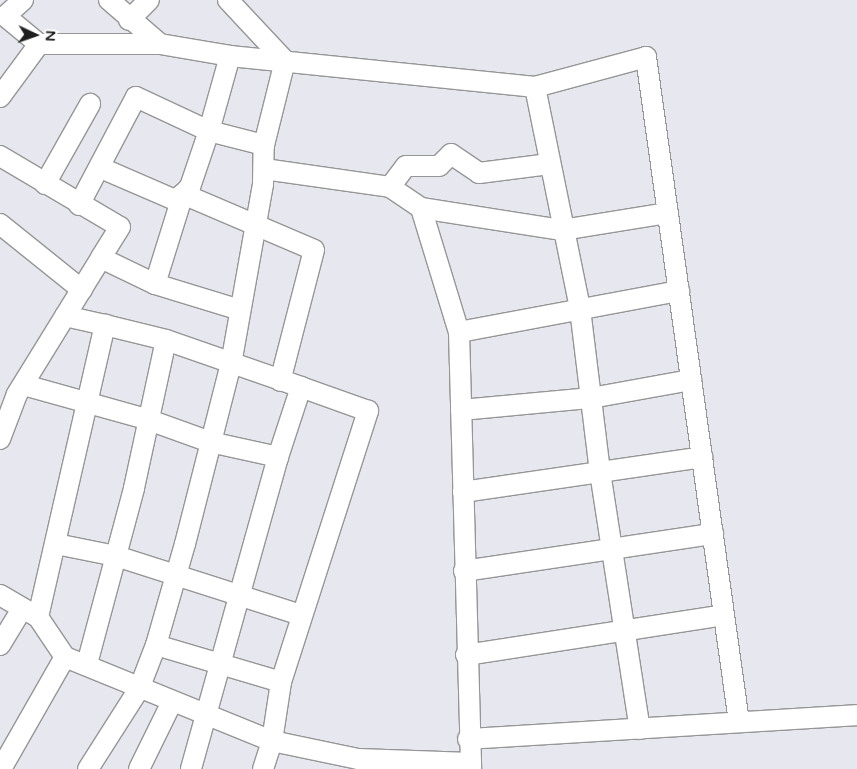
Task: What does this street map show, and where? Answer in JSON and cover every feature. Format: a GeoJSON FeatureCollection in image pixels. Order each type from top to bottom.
{"type":"FeatureCollection","features":[{"type":"Feature","properties":{"kind":"street"},"geometry":{"type":"LineString","coordinates":[[23,0],[2,14],[39,44],[160,44],[230,56],[535,88],[646,57],[739,722]]}},
{"type":"Feature","properties":{"kind":"street"},"geometry":{"type":"LineString","coordinates":[[109,0],[129,20],[160,44]]}},
{"type":"Feature","properties":{"kind":"street"},"geometry":{"type":"LineString","coordinates":[[129,20],[149,0]]}},
{"type":"Feature","properties":{"kind":"street"},"geometry":{"type":"LineString","coordinates":[[228,0],[285,61]]}},
{"type":"Feature","properties":{"kind":"street"},"geometry":{"type":"LineString","coordinates":[[0,97],[39,44]]}},
{"type":"Feature","properties":{"kind":"street"},"geometry":{"type":"LineString","coordinates":[[101,168],[176,200],[183,194],[190,187],[209,131],[230,56]]}},
{"type":"Feature","properties":{"kind":"street"},"geometry":{"type":"LineString","coordinates":[[88,769],[139,689],[156,645],[231,364],[264,169],[264,145],[285,61]]}},
{"type":"Feature","properties":{"kind":"street"},"geometry":{"type":"LineString","coordinates":[[535,88],[562,230],[580,309],[600,472],[640,729]]}},
{"type":"Feature","properties":{"kind":"street"},"geometry":{"type":"LineString","coordinates":[[79,205],[101,168],[136,97],[209,131],[264,145]]}},
{"type":"Feature","properties":{"kind":"street"},"geometry":{"type":"LineString","coordinates":[[45,184],[90,104]]}},
{"type":"Feature","properties":{"kind":"street"},"geometry":{"type":"LineString","coordinates":[[390,187],[406,166],[439,166],[451,154],[479,173],[549,164]]}},
{"type":"Feature","properties":{"kind":"street"},"geometry":{"type":"LineString","coordinates":[[0,156],[79,205],[120,227],[24,385],[0,439]]}},
{"type":"Feature","properties":{"kind":"street"},"geometry":{"type":"LineString","coordinates":[[264,169],[390,187],[421,208],[562,230],[668,213]]}},
{"type":"Feature","properties":{"kind":"street"},"geometry":{"type":"LineString","coordinates":[[183,194],[255,227],[314,250],[280,381]]}},
{"type":"Feature","properties":{"kind":"street"},"geometry":{"type":"LineString","coordinates":[[155,284],[183,194]]}},
{"type":"Feature","properties":{"kind":"street"},"geometry":{"type":"LineString","coordinates":[[0,595],[30,613],[65,657],[87,664],[139,689],[272,741],[342,763],[471,766],[468,739],[459,332],[421,208]]}},
{"type":"Feature","properties":{"kind":"street"},"geometry":{"type":"LineString","coordinates":[[0,224],[82,290]]}},
{"type":"Feature","properties":{"kind":"street"},"geometry":{"type":"LineString","coordinates":[[101,258],[155,284],[240,310]]}},
{"type":"Feature","properties":{"kind":"street"},"geometry":{"type":"LineString","coordinates":[[459,332],[679,291]]}},
{"type":"Feature","properties":{"kind":"street"},"geometry":{"type":"LineString","coordinates":[[65,316],[166,340],[368,410],[281,682],[272,741],[263,769]]}},
{"type":"Feature","properties":{"kind":"street"},"geometry":{"type":"LineString","coordinates":[[0,645],[30,613],[56,544],[86,402],[105,325]]}},
{"type":"Feature","properties":{"kind":"street"},"geometry":{"type":"LineString","coordinates":[[87,664],[116,556],[166,340]]}},
{"type":"Feature","properties":{"kind":"street"},"geometry":{"type":"LineString","coordinates":[[461,410],[591,398],[691,380]]}},
{"type":"Feature","properties":{"kind":"street"},"geometry":{"type":"LineString","coordinates":[[24,385],[149,420],[210,442],[278,457]]}},
{"type":"Feature","properties":{"kind":"street"},"geometry":{"type":"LineString","coordinates":[[191,769],[204,715],[278,457],[301,387]]}},
{"type":"Feature","properties":{"kind":"street"},"geometry":{"type":"LineString","coordinates":[[463,492],[702,457]]}},
{"type":"Feature","properties":{"kind":"street"},"geometry":{"type":"LineString","coordinates":[[464,571],[713,534]]}},
{"type":"Feature","properties":{"kind":"street"},"geometry":{"type":"LineString","coordinates":[[56,544],[116,556],[174,577],[301,616]]}},
{"type":"Feature","properties":{"kind":"street"},"geometry":{"type":"LineString","coordinates":[[466,655],[724,615]]}},
{"type":"Feature","properties":{"kind":"street"},"geometry":{"type":"LineString","coordinates":[[156,645],[219,662],[281,682]]}},
{"type":"Feature","properties":{"kind":"street"},"geometry":{"type":"LineString","coordinates":[[2,769],[65,657]]}},
{"type":"Feature","properties":{"kind":"street"},"geometry":{"type":"LineString","coordinates":[[139,769],[172,702]]}},
{"type":"Feature","properties":{"kind":"street"},"geometry":{"type":"LineString","coordinates":[[468,739],[857,715]]}}]}
